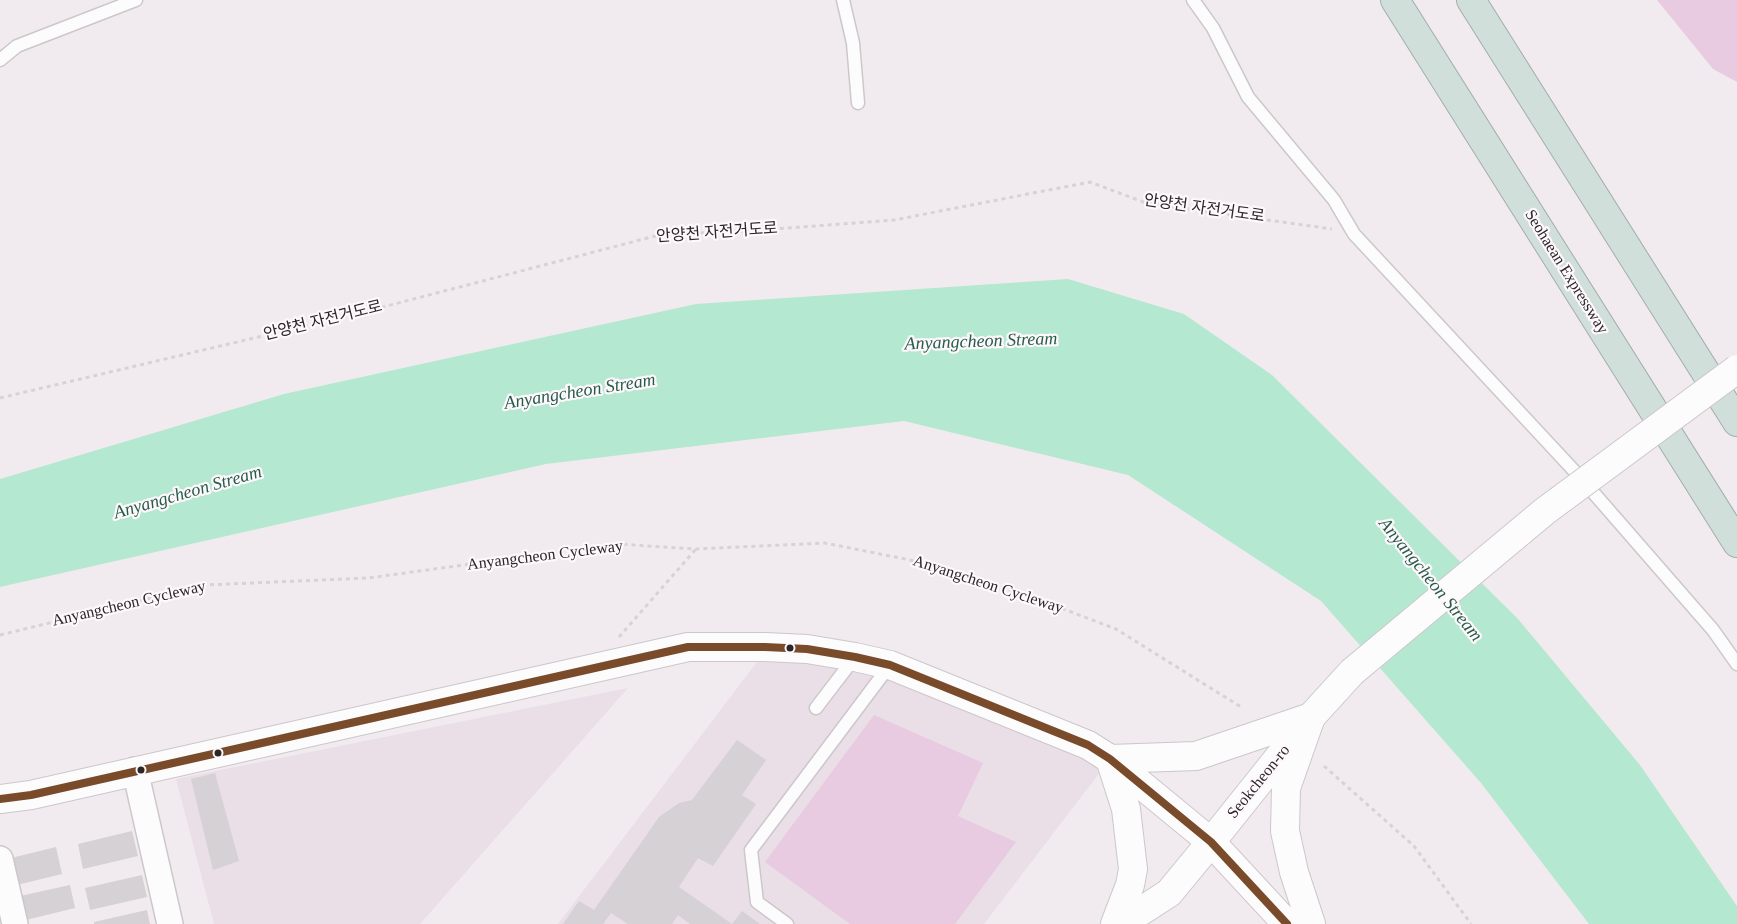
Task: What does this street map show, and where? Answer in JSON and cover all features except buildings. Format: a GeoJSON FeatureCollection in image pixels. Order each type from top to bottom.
{"type":"FeatureCollection","features":[{"type":"Feature","properties":{"kind":"highway","name":"Seohaean Expressway"},"geometry":{"type":"LineString","coordinates":[[1395,0],[1737,543]]}},
{"type":"Feature","properties":{"kind":"highway"},"geometry":{"type":"LineString","coordinates":[[1470,0],[1737,422]]}},
{"type":"Feature","properties":{"kind":"street","name":"Seokcheon-ro"},"geometry":{"type":"LineString","coordinates":[[1125,924],[1132,917],[1169,894],[1311,717],[1352,672],[1545,511],[1737,369]]}},
{"type":"Feature","properties":{"kind":"street"},"geometry":{"type":"LineString","coordinates":[[0,799],[31,795],[135,770],[688,647],[764,646],[806,649],[855,656],[890,665],[1026,718],[1088,745],[1110,759],[1211,842],[1287,924]]}},
{"type":"Feature","properties":{"kind":"street"},"geometry":{"type":"LineString","coordinates":[[1110,759],[1196,756],[1311,717]]}},
{"type":"Feature","properties":{"kind":"street"},"geometry":{"type":"LineString","coordinates":[[1311,717],[1286,788],[1285,831],[1294,872],[1311,924]]}},
{"type":"Feature","properties":{"kind":"street"},"geometry":{"type":"LineString","coordinates":[[1110,759],[1126,809],[1133,869],[1130,885],[1115,924]]}},
{"type":"Feature","properties":{"kind":"street"},"geometry":{"type":"LineString","coordinates":[[135,770],[170,924]]}},
{"type":"Feature","properties":{"kind":"street"},"geometry":{"type":"LineString","coordinates":[[0,859],[9,922]]}},
{"type":"Feature","properties":{"kind":"street","name":"Seokcheon-ro"},"geometry":{"type":"LineString","coordinates":[[1159,924],[1169,894]]}},
{"type":"Feature","properties":{"kind":"lane"},"geometry":{"type":"LineString","coordinates":[[0,60],[17,46],[136,0]]}},
{"type":"Feature","properties":{"kind":"lane"},"geometry":{"type":"LineString","coordinates":[[843,0],[853,43],[858,103]]}},
{"type":"Feature","properties":{"kind":"lane"},"geometry":{"type":"LineString","coordinates":[[1192,0],[1213,28],[1248,97],[1334,200],[1354,234],[1578,475],[1713,630],[1737,664]]}},
{"type":"Feature","properties":{"kind":"lane"},"geometry":{"type":"LineString","coordinates":[[816,708],[855,656]]}},
{"type":"Feature","properties":{"kind":"lane"},"geometry":{"type":"LineString","coordinates":[[787,924],[757,902],[751,850],[890,665]]}},
{"type":"Feature","properties":{"kind":"path","name":"안양천 자전거도로"},"geometry":{"type":"LineString","coordinates":[[0,398],[360,313],[663,234],[735,232],[894,220],[1090,182],[1146,203],[1313,225],[1354,234]]}},
{"type":"Feature","properties":{"kind":"path","name":"Anyangcheon Cycleway"},"geometry":{"type":"LineString","coordinates":[[0,635],[205,585],[368,578],[508,561],[618,544],[696,549],[825,543],[930,564],[1037,599],[1116,629],[1241,707]]}},
{"type":"Feature","properties":{"kind":"path"},"geometry":{"type":"LineString","coordinates":[[618,638],[696,549]]}},
{"type":"Feature","properties":{"kind":"path"},"geometry":{"type":"LineString","coordinates":[[1324,766],[1414,846],[1471,924]]}},
{"type":"Feature","properties":{"kind":"shaded area"},"geometry":{"type":"Polygon","coordinates":[[[1657,0],[1737,0],[1737,82],[1713,69],[1657,0]]]}},
{"type":"Feature","properties":{"kind":"shaded area"},"geometry":{"type":"Polygon","coordinates":[[[763,654],[853,664],[1107,763],[984,924],[558,924],[763,654]]]}},
{"type":"Feature","properties":{"kind":"shaded area"},"geometry":{"type":"Polygon","coordinates":[[[628,688],[420,924],[214,924],[176,779],[628,688]]]}},
{"type":"Feature","properties":{"kind":"shaded area"},"geometry":{"type":"Polygon","coordinates":[[[874,715],[983,763],[958,816],[1016,842],[955,924],[850,924],[765,862],[874,715]]]}},
{"type":"Feature","properties":{"kind":"water","name":"Anyangcheon Stream"},"geometry":{"type":"Polygon","coordinates":[[[1068,279],[1184,314],[1272,375],[1518,619],[1640,765],[1737,906],[1737,924],[1589,924],[1481,783],[1321,601],[1128,475],[904,421],[546,464],[0,587],[0,479],[284,394],[696,304],[1068,279]]]}},
{"type":"Feature","properties":{"kind":"transit line"},"geometry":{"type":"LineString","coordinates":[[0,799],[31,795],[688,647],[807,649],[890,665],[1088,745],[1110,759],[1211,842],[1287,924]]}}]}
